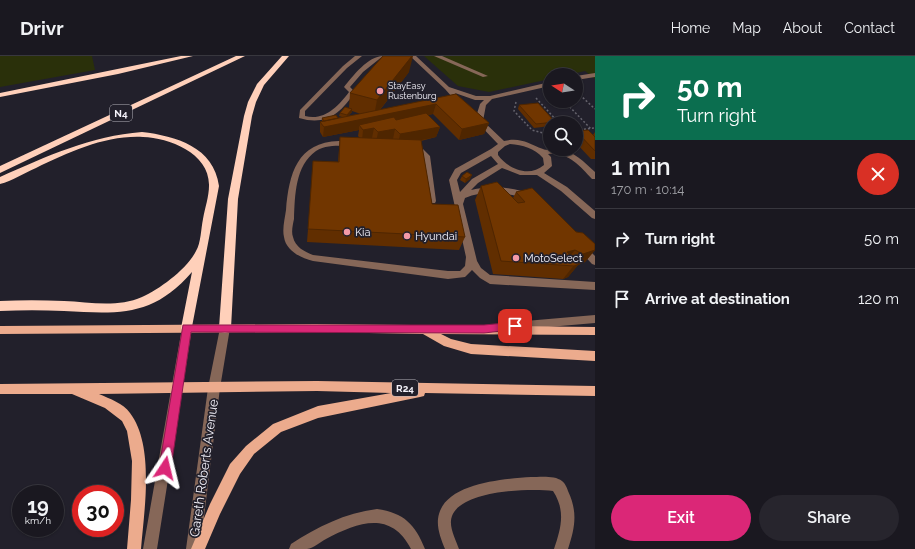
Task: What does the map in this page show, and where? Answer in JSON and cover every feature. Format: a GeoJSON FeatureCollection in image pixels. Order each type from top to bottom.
{"type":"FeatureCollection","features":[{"type":"Feature","properties":{"kind":"highway"},"geometry":{"type":"LineString","coordinates":[[0,96],[190,56]]}},
{"type":"Feature","properties":{"kind":"highway","name":"N4"},"geometry":{"type":"LineString","coordinates":[[0,170],[242,56]]}},
{"type":"Feature","properties":{"kind":"highway"},"geometry":{"type":"LineString","coordinates":[[225,328],[233,199],[248,116],[252,102],[261,84],[286,56]]}},
{"type":"Feature","properties":{"kind":"highway"},"geometry":{"type":"LineString","coordinates":[[0,181],[69,150],[112,137],[147,135],[177,142],[191,148],[208,165],[213,177],[214,195],[201,253],[187,328]]}},
{"type":"Feature","properties":{"kind":"highway"},"geometry":{"type":"LineString","coordinates":[[0,306],[109,308],[132,305],[152,297],[172,286],[182,278],[201,253]]}},
{"type":"Feature","properties":{"kind":"main road"},"geometry":{"type":"LineString","coordinates":[[0,330],[225,328],[595,331]]}},
{"type":"Feature","properties":{"kind":"main road"},"geometry":{"type":"LineString","coordinates":[[424,329],[448,343],[471,349],[595,356]]}},
{"type":"Feature","properties":{"kind":"main road","name":"R24"},"geometry":{"type":"LineString","coordinates":[[0,389],[317,386],[595,391]]}},
{"type":"Feature","properties":{"kind":"main road"},"geometry":{"type":"LineString","coordinates":[[67,389],[104,402],[115,408],[126,417],[133,430],[138,453],[134,549]]}},
{"type":"Feature","properties":{"kind":"main road"},"geometry":{"type":"LineString","coordinates":[[198,549],[214,509],[235,469],[250,450],[278,428],[318,412],[436,389]]}},
{"type":"Feature","properties":{"kind":"street"},"geometry":{"type":"LineString","coordinates":[[338,85],[358,56]]}},
{"type":"Feature","properties":{"kind":"street"},"geometry":{"type":"LineString","coordinates":[[338,85],[352,92],[334,114],[327,117],[312,119],[301,117],[302,111],[338,85],[361,71],[380,56]]}},
{"type":"Feature","properties":{"kind":"street"},"geometry":{"type":"LineString","coordinates":[[413,56],[502,144]]}},
{"type":"Feature","properties":{"kind":"street"},"geometry":{"type":"LineString","coordinates":[[437,56],[485,76]]}},
{"type":"Feature","properties":{"kind":"street"},"geometry":{"type":"LineString","coordinates":[[583,77],[595,75]]}},
{"type":"Feature","properties":{"kind":"street"},"geometry":{"type":"LineString","coordinates":[[447,88],[475,98],[490,98],[543,86]]}},
{"type":"Feature","properties":{"kind":"street"},"geometry":{"type":"LineString","coordinates":[[474,116],[483,104],[490,98]]}},
{"type":"Feature","properties":{"kind":"street"},"geometry":{"type":"LineString","coordinates":[[543,152],[523,143],[510,142],[502,144],[458,171],[453,180],[460,200],[474,267],[481,275],[490,280],[595,286]]}},
{"type":"Feature","properties":{"kind":"street"},"geometry":{"type":"LineString","coordinates":[[361,143],[323,143],[306,155],[299,163],[295,174],[288,237],[296,251],[302,255],[313,258],[448,275],[462,274],[470,267],[471,257]]}},
{"type":"Feature","properties":{"kind":"street"},"geometry":{"type":"LineString","coordinates":[[400,147],[418,149],[426,156],[432,201]]}},
{"type":"Feature","properties":{"kind":"street"},"geometry":{"type":"LineString","coordinates":[[494,150],[494,155],[502,165],[520,173],[539,173],[545,170],[549,162],[545,156]]}},
{"type":"Feature","properties":{"kind":"street"},"geometry":{"type":"LineString","coordinates":[[571,156],[595,177]]}},
{"type":"Feature","properties":{"kind":"street"},"geometry":{"type":"LineString","coordinates":[[460,200],[475,181],[502,165]]}},
{"type":"Feature","properties":{"kind":"street"},"geometry":{"type":"LineString","coordinates":[[539,173],[564,189],[595,216]]}},
{"type":"Feature","properties":{"kind":"street"},"geometry":{"type":"LineString","coordinates":[[460,200],[470,192],[510,191],[522,193],[538,204]]}},
{"type":"Feature","properties":{"kind":"street"},"geometry":{"type":"LineString","coordinates":[[575,241],[595,262]]}},
{"type":"Feature","properties":{"kind":"street"},"geometry":{"type":"LineString","coordinates":[[484,329],[595,319]]}},
{"type":"Feature","properties":{"kind":"street"},"geometry":{"type":"LineString","coordinates":[[150,549],[187,328]]}},
{"type":"Feature","properties":{"kind":"street","name":"Gareth Roberts Avenue"},"geometry":{"type":"LineString","coordinates":[[193,549],[214,388],[225,328]]}},
{"type":"Feature","properties":{"kind":"street"},"geometry":{"type":"LineString","coordinates":[[452,549],[445,524],[446,513],[450,506],[484,489],[544,482],[557,485],[564,494],[569,505],[569,521],[561,549]]}},
{"type":"Feature","properties":{"kind":"street"},"geometry":{"type":"LineString","coordinates":[[296,549],[322,532],[346,522],[369,516],[387,518],[400,522],[410,533],[418,549]]}},
{"type":"Feature","properties":{"kind":"path"},"geometry":{"type":"LineString","coordinates":[[536,97],[553,116]]}},
{"type":"Feature","properties":{"kind":"path"},"geometry":{"type":"LineString","coordinates":[[583,98],[595,109]]}},
{"type":"Feature","properties":{"kind":"path"},"geometry":{"type":"LineString","coordinates":[[571,108],[591,129]]}},
{"type":"Feature","properties":{"kind":"path"},"geometry":{"type":"LineString","coordinates":[[514,111],[530,130],[543,133]]}},
{"type":"Feature","properties":{"kind":"path"},"geometry":{"type":"LineString","coordinates":[[583,130],[595,128]]}},
{"type":"Feature","properties":{"kind":"green space"},"geometry":{"type":"Polygon","coordinates":[[[0,56],[92,56],[95,70],[0,87],[0,56]]]}},
{"type":"Feature","properties":{"kind":"green space"},"geometry":{"type":"Polygon","coordinates":[[[424,56],[595,56],[595,79],[585,71],[583,71],[583,68],[543,68],[543,80],[489,92],[458,86],[424,56]]]}},
{"type":"Feature","properties":{"kind":"building"},"geometry":{"type":"Polygon","coordinates":[[[383,56],[412,56],[377,100],[350,93],[383,56]]]}},
{"type":"Feature","properties":{"kind":"building"},"geometry":{"type":"Polygon","coordinates":[[[456,94],[489,123],[462,129],[436,104],[324,127],[320,122],[456,94]]]}},
{"type":"Feature","properties":{"kind":"building"},"geometry":{"type":"Polygon","coordinates":[[[538,103],[550,116],[543,116],[543,123],[536,124],[519,105],[538,103]]]}},
{"type":"Feature","properties":{"kind":"building"},"geometry":{"type":"Polygon","coordinates":[[[345,107],[352,109],[347,115],[340,113],[345,107]]]}},
{"type":"Feature","properties":{"kind":"building"},"geometry":{"type":"Polygon","coordinates":[[[426,113],[440,127],[400,134],[395,129],[378,132],[374,128],[363,130],[359,125],[394,117],[396,120],[426,113]]]}},
{"type":"Feature","properties":{"kind":"building"},"geometry":{"type":"Polygon","coordinates":[[[336,115],[338,118],[324,121],[322,118],[336,115]]]}},
{"type":"Feature","properties":{"kind":"building"},"geometry":{"type":"Polygon","coordinates":[[[583,130],[588,130],[595,137],[595,151],[583,138],[583,130]]]}},
{"type":"Feature","properties":{"kind":"building"},"geometry":{"type":"Polygon","coordinates":[[[340,137],[421,140],[432,204],[458,205],[465,237],[308,229],[313,161],[339,162],[340,137]]]}},
{"type":"Feature","properties":{"kind":"building"},"geometry":{"type":"Polygon","coordinates":[[[467,172],[472,175],[466,179],[462,176],[467,172]]]}},
{"type":"Feature","properties":{"kind":"building"},"geometry":{"type":"Polygon","coordinates":[[[497,182],[518,203],[525,202],[516,192],[532,188],[576,232],[583,233],[595,244],[595,250],[583,254],[575,250],[567,252],[579,264],[574,266],[501,261],[481,186],[497,182]]]}},
{"type":"Feature","properties":{"kind":"place","name":"StayEasy Rustenburg"},"geometry":{"type":"Point","coordinates":[380,91]}},
{"type":"Feature","properties":{"kind":"place","name":"Kia"},"geometry":{"type":"Point","coordinates":[347,232]}},
{"type":"Feature","properties":{"kind":"place","name":"Hyundai"},"geometry":{"type":"Point","coordinates":[407,236]}},
{"type":"Feature","properties":{"kind":"place","name":"MotoSelect"},"geometry":{"type":"Point","coordinates":[516,258]}},
{"type":"Feature","properties":{"kind":"route"},"geometry":{"type":"LineString","coordinates":[[165,468],[187,328],[484,329],[515,326]]}}]}
